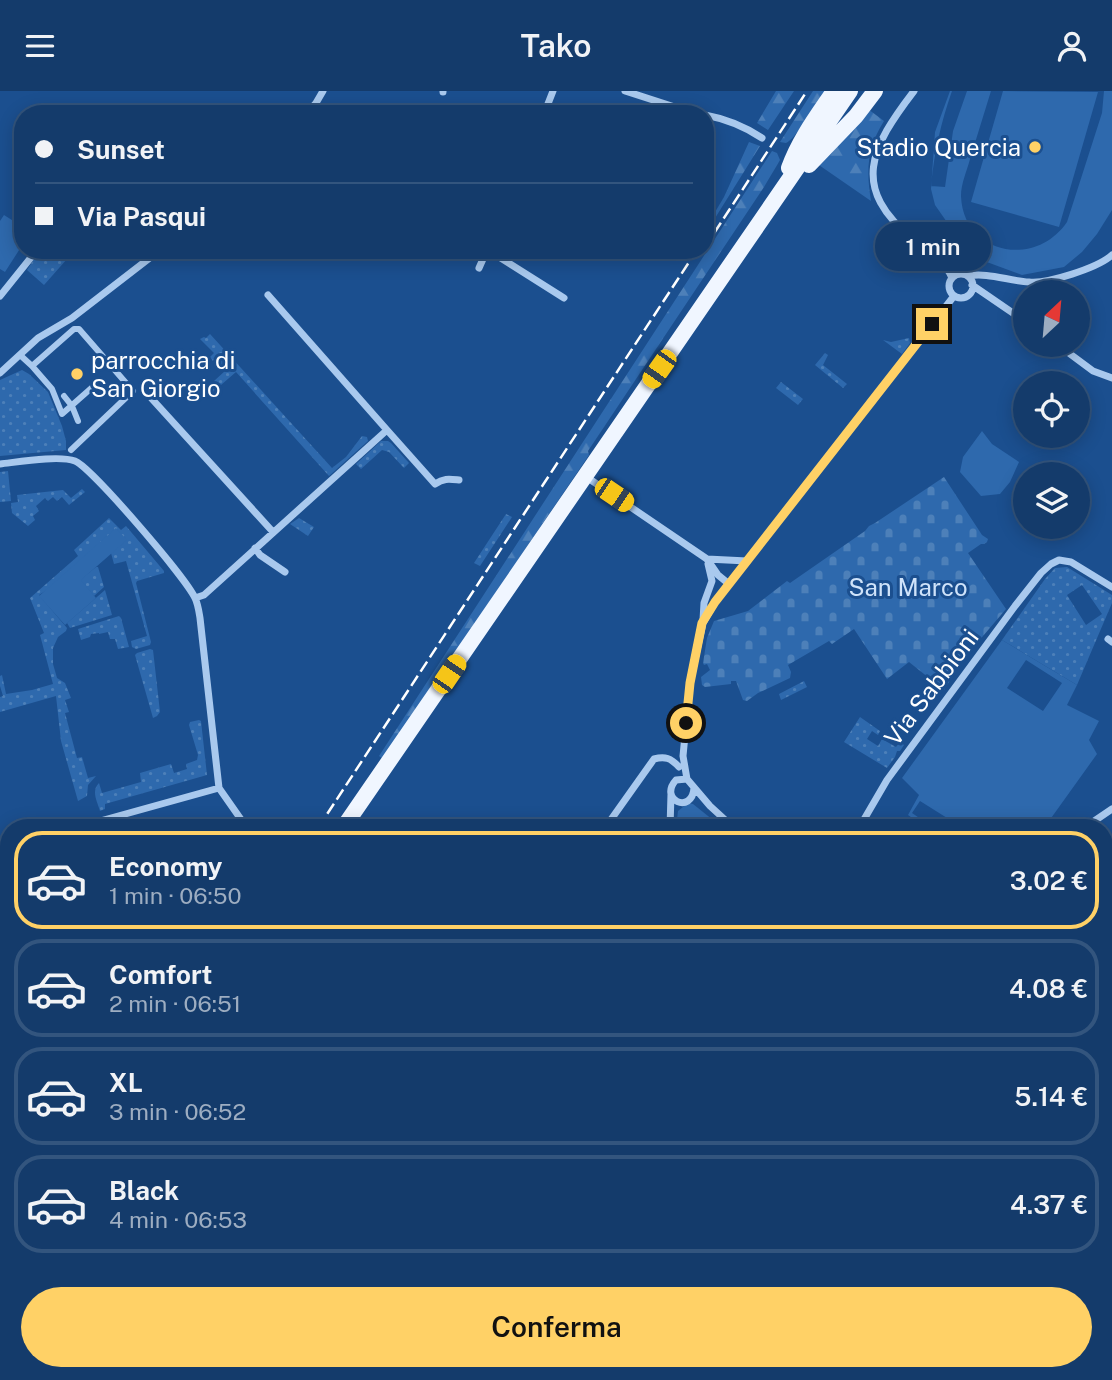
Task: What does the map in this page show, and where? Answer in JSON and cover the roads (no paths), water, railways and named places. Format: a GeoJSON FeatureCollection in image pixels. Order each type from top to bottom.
{"type":"FeatureCollection","features":[{"type":"Feature","properties":{"kind":"main road"},"geometry":{"type":"LineString","coordinates":[[784,188],[797,148],[834,91]]}},
{"type":"Feature","properties":{"kind":"main road"},"geometry":{"type":"LineString","coordinates":[[349,819],[850,91]]}},
{"type":"Feature","properties":{"kind":"main road"},"geometry":{"type":"LineString","coordinates":[[784,188],[849,124],[874,91]]}},
{"type":"Feature","properties":{"kind":"street"},"geometry":{"type":"LineString","coordinates":[[625,91],[668,105]]}},
{"type":"Feature","properties":{"kind":"street"},"geometry":{"type":"LineString","coordinates":[[914,91],[883,135],[875,155],[874,185],[890,217],[948,268],[952,278],[949,287],[954,296]]}},
{"type":"Feature","properties":{"kind":"street"},"geometry":{"type":"LineString","coordinates":[[714,116],[741,125],[762,138]]}},
{"type":"Feature","properties":{"kind":"street"},"geometry":{"type":"LineString","coordinates":[[952,278],[960,274],[1032,283],[1066,276],[1105,261],[1112,255]]}},
{"type":"Feature","properties":{"kind":"street"},"geometry":{"type":"LineString","coordinates":[[0,296],[30,259]]}},
{"type":"Feature","properties":{"kind":"street"},"geometry":{"type":"LineString","coordinates":[[0,373],[38,338],[72,318],[148,259]]}},
{"type":"Feature","properties":{"kind":"street"},"geometry":{"type":"LineString","coordinates":[[479,268],[484,259]]}},
{"type":"Feature","properties":{"kind":"street"},"geometry":{"type":"LineString","coordinates":[[502,259],[564,298]]}},
{"type":"Feature","properties":{"kind":"street"},"geometry":{"type":"LineString","coordinates":[[968,276],[972,285],[1013,313]]}},
{"type":"Feature","properties":{"kind":"street"},"geometry":{"type":"LineString","coordinates":[[954,296],[964,297],[969,294],[972,285]]}},
{"type":"Feature","properties":{"kind":"street"},"geometry":{"type":"LineString","coordinates":[[268,295],[435,484],[448,478],[459,480]]}},
{"type":"Feature","properties":{"kind":"street"},"geometry":{"type":"LineString","coordinates":[[702,623],[715,602],[954,296]]}},
{"type":"Feature","properties":{"kind":"street"},"geometry":{"type":"LineString","coordinates":[[32,366],[74,329],[79,329],[133,391],[71,450]]}},
{"type":"Feature","properties":{"kind":"street"},"geometry":{"type":"LineString","coordinates":[[20,355],[49,381],[62,414],[96,384]]}},
{"type":"Feature","properties":{"kind":"street"},"geometry":{"type":"LineString","coordinates":[[1074,357],[1093,371],[1112,378]]}},
{"type":"Feature","properties":{"kind":"street"},"geometry":{"type":"LineString","coordinates":[[64,396],[78,421]]}},
{"type":"Feature","properties":{"kind":"street"},"geometry":{"type":"LineString","coordinates":[[152,399],[273,532]]}},
{"type":"Feature","properties":{"kind":"street"},"geometry":{"type":"LineString","coordinates":[[195,598],[204,595],[387,430]]}},
{"type":"Feature","properties":{"kind":"street"},"geometry":{"type":"LineString","coordinates":[[0,464],[67,459],[81,464],[181,577],[195,598],[200,618],[219,788],[241,819]]}},
{"type":"Feature","properties":{"kind":"street"},"geometry":{"type":"LineString","coordinates":[[585,475],[708,559],[718,575],[729,585]]}},
{"type":"Feature","properties":{"kind":"street"},"geometry":{"type":"LineString","coordinates":[[255,548],[260,555],[285,572]]}},
{"type":"Feature","properties":{"kind":"street"},"geometry":{"type":"LineString","coordinates":[[708,559],[747,561]]}},
{"type":"Feature","properties":{"kind":"street"},"geometry":{"type":"LineString","coordinates":[[671,819],[670,789],[683,756],[690,683],[704,603],[712,581],[708,559]]}},
{"type":"Feature","properties":{"kind":"street","name":"Via Sabbioni"},"geometry":{"type":"LineString","coordinates":[[865,819],[887,780],[1041,573],[1059,560],[1071,562],[1112,587]]}},
{"type":"Feature","properties":{"kind":"street"},"geometry":{"type":"LineString","coordinates":[[683,756],[687,779]]}},
{"type":"Feature","properties":{"kind":"street"},"geometry":{"type":"LineString","coordinates":[[611,819],[654,759],[664,757],[674,761],[679,767]]}},
{"type":"Feature","properties":{"kind":"street"},"geometry":{"type":"LineString","coordinates":[[673,782],[680,778],[687,779],[724,819]]}},
{"type":"Feature","properties":{"kind":"street"},"geometry":{"type":"LineString","coordinates":[[107,819],[219,788]]}},
{"type":"Feature","properties":{"kind":"street"},"geometry":{"type":"LineString","coordinates":[[674,819],[695,792],[694,788]]}},
{"type":"Feature","properties":{"kind":"street"},"geometry":{"type":"LineString","coordinates":[[671,793],[675,800],[710,806]]}},
{"type":"Feature","properties":{"kind":"street"},"geometry":{"type":"LineString","coordinates":[[1097,819],[1112,809]]}},
{"type":"Feature","properties":{"kind":"railway"},"geometry":{"type":"LineString","coordinates":[[714,233],[807,91]]}},
{"type":"Feature","properties":{"kind":"railway"},"geometry":{"type":"LineString","coordinates":[[324,819],[691,259]]}},
{"type":"Feature","properties":{"kind":"place","name":"Stadio Quercia"},"geometry":{"type":"Point","coordinates":[1035,147]}},
{"type":"Feature","properties":{"kind":"place","name":"parrocchia di San Giorgio"},"geometry":{"type":"Point","coordinates":[77,374]}},
{"type":"Feature","properties":{"kind":"park label","name":"San Marco"},"geometry":{"type":"Point","coordinates":[908,587]}}]}
